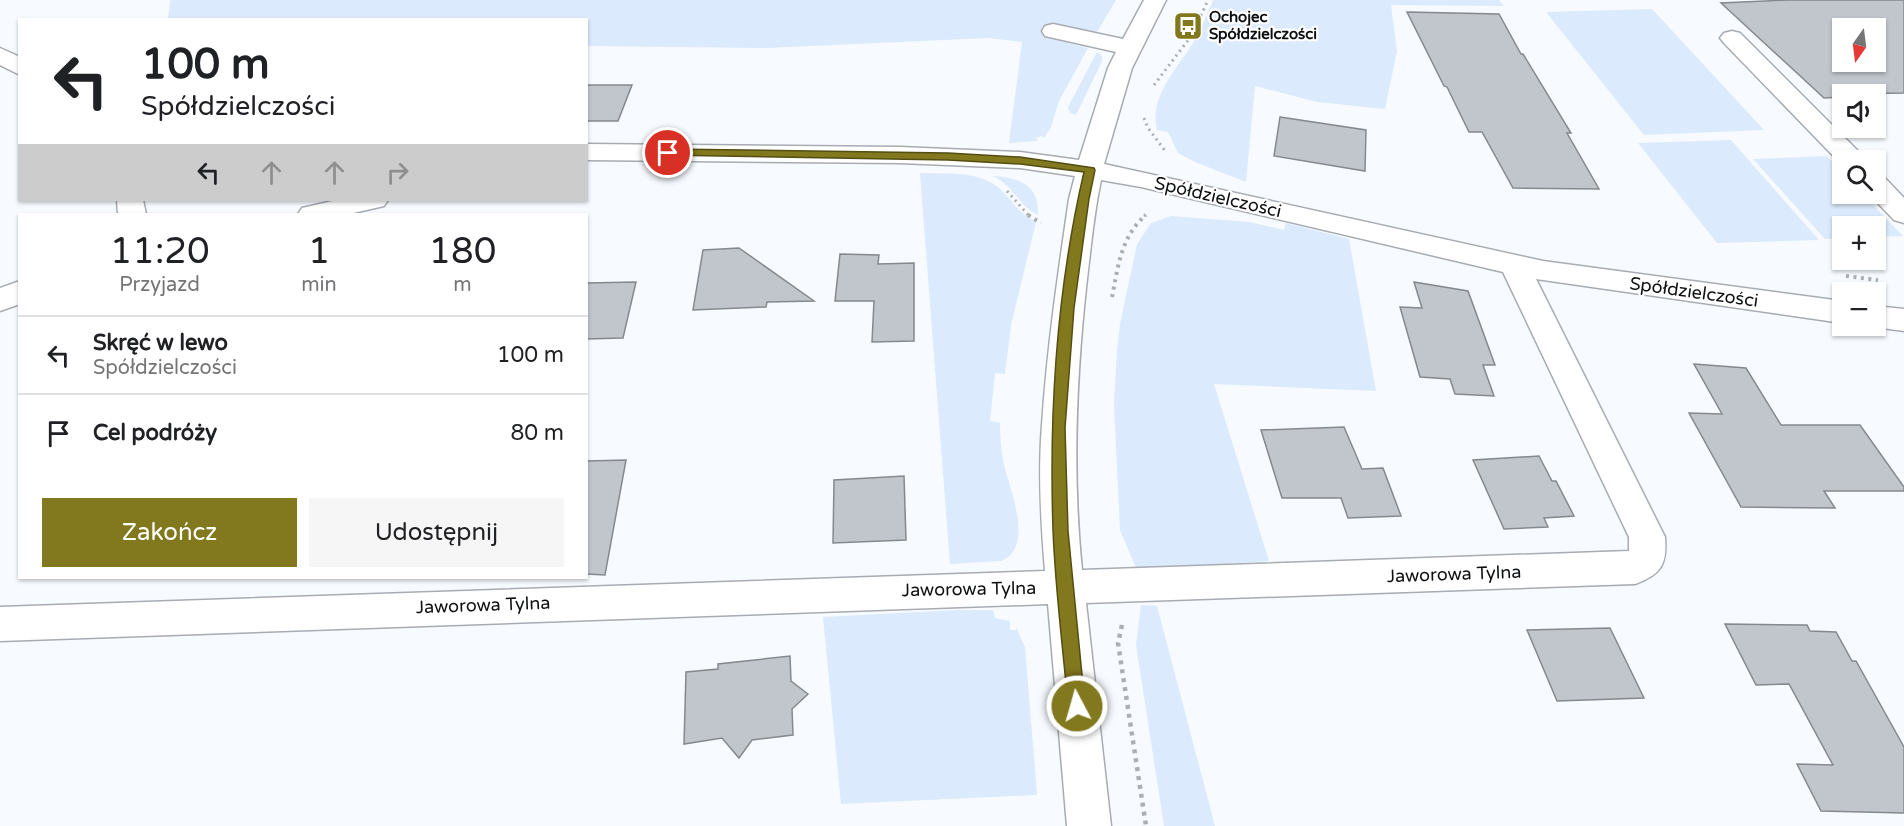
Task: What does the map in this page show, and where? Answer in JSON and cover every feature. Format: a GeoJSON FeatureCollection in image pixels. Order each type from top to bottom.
{"type":"FeatureCollection","features":[{"type":"Feature","properties":{"kind":"street"},"geometry":{"type":"LineString","coordinates":[[1089,826],[1064,587],[1058,479],[1061,384],[1076,250],[1090,170],[1107,107],[1130,48],[1155,0]]}},
{"type":"Feature","properties":{"kind":"street"},"geometry":{"type":"LineString","coordinates":[[1053,31],[1130,48]]}},
{"type":"Feature","properties":{"kind":"street"},"geometry":{"type":"LineString","coordinates":[[1732,38],[1842,150]]}},
{"type":"Feature","properties":{"kind":"street"},"geometry":{"type":"LineString","coordinates":[[0,56],[18,67]]}},
{"type":"Feature","properties":{"kind":"street","name":"Spółdzielczości"},"geometry":{"type":"LineString","coordinates":[[588,152],[939,156],[1020,160],[1090,170],[1281,210],[1515,266],[1832,311]]}},
{"type":"Feature","properties":{"kind":"street"},"geometry":{"type":"LineString","coordinates":[[1886,195],[1904,214]]}},
{"type":"Feature","properties":{"kind":"street"},"geometry":{"type":"LineString","coordinates":[[316,213],[370,201]]}},
{"type":"Feature","properties":{"kind":"street","name":"Jaworowa Tylna"},"geometry":{"type":"LineString","coordinates":[[0,624],[929,590],[1635,568],[1648,557],[1647,537],[1515,266]]}},
{"type":"Feature","properties":{"kind":"street"},"geometry":{"type":"LineString","coordinates":[[0,301],[18,292]]}},
{"type":"Feature","properties":{"kind":"street"},"geometry":{"type":"LineString","coordinates":[[1886,318],[1904,320]]}},
{"type":"Feature","properties":{"kind":"path"},"geometry":{"type":"LineString","coordinates":[[1151,92],[1174,56],[1192,35],[1208,0]]}},
{"type":"Feature","properties":{"kind":"path"},"geometry":{"type":"LineString","coordinates":[[1145,115],[1145,121],[1153,135]]}},
{"type":"Feature","properties":{"kind":"path"},"geometry":{"type":"LineString","coordinates":[[1110,304],[1126,239],[1138,220],[1153,209]]}},
{"type":"Feature","properties":{"kind":"path"},"geometry":{"type":"LineString","coordinates":[[1123,618],[1118,643],[1146,826]]}},
{"type":"Feature","properties":{"kind":"shaded area"},"geometry":{"type":"Polygon","coordinates":[[[170,0],[1116,0],[1097,32],[1056,24],[1048,38],[1088,48],[1059,101],[1051,127],[1044,138],[1041,136],[1036,138],[1038,141],[1009,143],[1022,42],[989,38],[767,48],[588,46],[588,18],[168,18],[170,0]]]}},
{"type":"Feature","properties":{"kind":"shaded area"},"geometry":{"type":"Polygon","coordinates":[[[1213,0],[1499,0],[1504,6],[1391,5],[1397,51],[1385,109],[1317,102],[1255,86],[1246,182],[1178,153],[1168,132],[1157,130],[1156,116],[1162,91],[1192,45],[1213,0]]]}},
{"type":"Feature","properties":{"kind":"shaded area"},"geometry":{"type":"Polygon","coordinates":[[[1652,9],[1764,130],[1644,135],[1546,12],[1652,9]]]}},
{"type":"Feature","properties":{"kind":"shaded area"},"geometry":{"type":"Polygon","coordinates":[[[1097,52],[1102,56],[1102,61],[1076,115],[1070,113],[1068,107],[1097,52]]]}},
{"type":"Feature","properties":{"kind":"shaded area"},"geometry":{"type":"Polygon","coordinates":[[[1731,140],[1819,240],[1717,243],[1638,143],[1731,140]]]}},
{"type":"Feature","properties":{"kind":"shaded area"},"geometry":{"type":"Polygon","coordinates":[[[1827,156],[1832,161],[1832,204],[1873,204],[1884,216],[1832,216],[1832,239],[1825,239],[1753,159],[1827,156]]]}},
{"type":"Feature","properties":{"kind":"shaded area"},"geometry":{"type":"Polygon","coordinates":[[[920,173],[963,174],[984,179],[994,184],[1022,212],[1036,222],[1011,325],[1005,374],[995,373],[990,421],[1000,423],[1003,460],[1018,518],[1017,544],[1011,554],[1001,561],[950,564],[920,173]]]}},
{"type":"Feature","properties":{"kind":"shaded area"},"geometry":{"type":"Polygon","coordinates":[[[992,176],[1010,178],[1026,185],[1035,196],[1038,215],[1026,207],[1005,184],[992,176]]]}},
{"type":"Feature","properties":{"kind":"shaded area"},"geometry":{"type":"Polygon","coordinates":[[[1171,216],[1249,222],[1284,230],[1286,223],[1349,239],[1376,391],[1214,384],[1269,561],[1137,570],[1120,530],[1114,405],[1120,324],[1137,244],[1151,223],[1171,216]]]}},
{"type":"Feature","properties":{"kind":"shaded area"},"geometry":{"type":"Polygon","coordinates":[[[1886,218],[1903,236],[1886,237],[1886,218]]]}},
{"type":"Feature","properties":{"kind":"shaded area"},"geometry":{"type":"Polygon","coordinates":[[[1141,605],[1157,606],[1215,826],[1164,826],[1136,645],[1141,605]]]}},
{"type":"Feature","properties":{"kind":"shaded area"},"geometry":{"type":"Polygon","coordinates":[[[993,610],[995,618],[1010,621],[1010,630],[1016,630],[1016,627],[1025,647],[1037,795],[841,804],[823,617],[993,610]]]}},
{"type":"Feature","properties":{"kind":"building"},"geometry":{"type":"Polygon","coordinates":[[[1787,0],[1904,0],[1904,93],[1886,93],[1886,84],[1832,84],[1832,98],[1824,98],[1721,3],[1787,0]]]}},
{"type":"Feature","properties":{"kind":"building"},"geometry":{"type":"Polygon","coordinates":[[[1407,12],[1499,14],[1521,54],[1571,133],[1567,133],[1599,189],[1513,188],[1482,132],[1469,132],[1407,12]]]}},
{"type":"Feature","properties":{"kind":"building"},"geometry":{"type":"Polygon","coordinates":[[[588,85],[632,85],[618,121],[588,121],[588,85]]]}},
{"type":"Feature","properties":{"kind":"building"},"geometry":{"type":"Polygon","coordinates":[[[1280,117],[1366,130],[1365,171],[1274,156],[1280,117]]]}},
{"type":"Feature","properties":{"kind":"building"},"geometry":{"type":"Polygon","coordinates":[[[739,248],[814,301],[767,302],[766,307],[693,310],[703,250],[739,248]]]}},
{"type":"Feature","properties":{"kind":"building"},"geometry":{"type":"Polygon","coordinates":[[[840,254],[879,255],[878,264],[914,263],[914,341],[872,342],[874,301],[835,301],[840,254]]]}},
{"type":"Feature","properties":{"kind":"building"},"geometry":{"type":"Polygon","coordinates":[[[636,282],[623,338],[588,339],[588,283],[636,282]]]}},
{"type":"Feature","properties":{"kind":"building"},"geometry":{"type":"Polygon","coordinates":[[[1414,282],[1468,291],[1495,365],[1483,365],[1494,396],[1455,394],[1450,379],[1420,377],[1400,307],[1422,308],[1414,282]]]}},
{"type":"Feature","properties":{"kind":"building"},"geometry":{"type":"Polygon","coordinates":[[[1694,364],[1746,368],[1781,425],[1860,425],[1904,487],[1904,491],[1824,491],[1835,508],[1741,507],[1689,413],[1722,414],[1694,364]]]}},
{"type":"Feature","properties":{"kind":"building"},"geometry":{"type":"Polygon","coordinates":[[[1344,427],[1362,469],[1383,468],[1401,516],[1348,518],[1341,498],[1282,498],[1261,430],[1344,427]]]}},
{"type":"Feature","properties":{"kind":"building"},"geometry":{"type":"Polygon","coordinates":[[[1539,456],[1552,481],[1556,481],[1574,516],[1544,518],[1548,527],[1504,529],[1473,460],[1539,456]]]}},
{"type":"Feature","properties":{"kind":"building"},"geometry":{"type":"Polygon","coordinates":[[[626,460],[605,575],[588,574],[588,461],[626,460]]]}},
{"type":"Feature","properties":{"kind":"building"},"geometry":{"type":"Polygon","coordinates":[[[904,476],[906,540],[833,543],[834,480],[904,476]]]}},
{"type":"Feature","properties":{"kind":"building"},"geometry":{"type":"Polygon","coordinates":[[[1725,624],[1807,625],[1810,631],[1836,632],[1852,661],[1856,661],[1904,747],[1904,813],[1821,811],[1797,764],[1833,765],[1789,684],[1756,685],[1725,624]]]}},
{"type":"Feature","properties":{"kind":"building"},"geometry":{"type":"Polygon","coordinates":[[[1610,628],[1644,698],[1557,701],[1527,630],[1610,628]]]}},
{"type":"Feature","properties":{"kind":"building"},"geometry":{"type":"Polygon","coordinates":[[[790,656],[791,681],[808,694],[792,709],[793,735],[752,740],[739,758],[722,738],[684,744],[686,672],[718,669],[718,664],[790,656]]]}},
{"type":"Feature","properties":{"kind":"place","name":"Ochojec Spółdzielczości"},"geometry":{"type":"Point","coordinates":[1188,26]}},
{"type":"Feature","properties":{"kind":"route"},"geometry":{"type":"LineString","coordinates":[[668,153],[900,155],[1020,160],[1090,170],[1083,199],[1068,308],[1058,428],[1060,531],[1077,706]]}}]}
